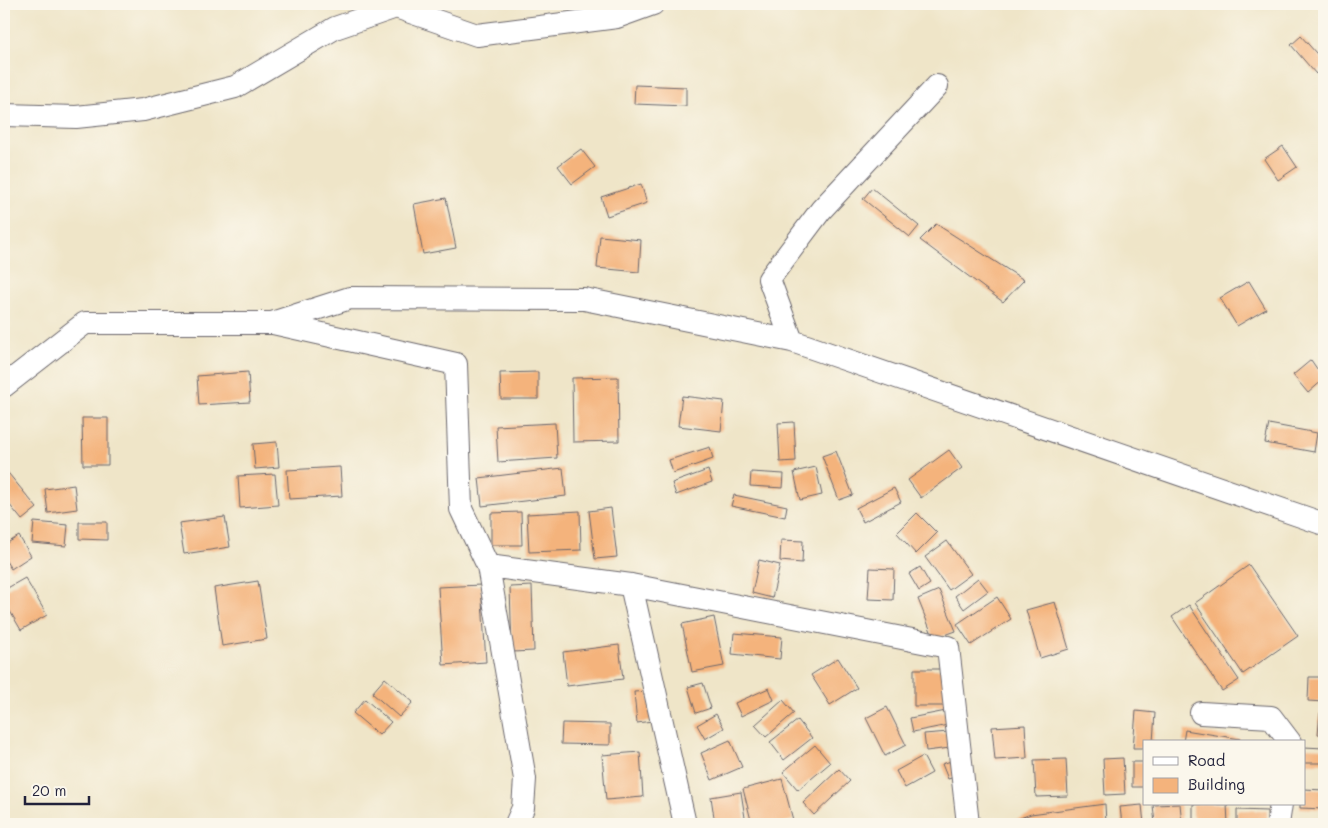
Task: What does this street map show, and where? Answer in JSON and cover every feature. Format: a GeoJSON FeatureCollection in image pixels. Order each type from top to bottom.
{"type":"FeatureCollection","features":[{"type":"Feature","properties":{"kind":"street"},"geometry":{"type":"LineString","coordinates":[[4,115],[76,117],[143,110],[235,87],[335,28],[396,7],[477,35],[617,17],[653,4]]}},
{"type":"Feature","properties":{"kind":"street"},"geometry":{"type":"LineString","coordinates":[[792,341],[768,280],[820,210],[937,86]]}},
{"type":"Feature","properties":{"kind":"street"},"geometry":{"type":"LineString","coordinates":[[272,323],[350,298],[584,299],[792,341],[1324,524]]}},
{"type":"Feature","properties":{"kind":"street"},"geometry":{"type":"LineString","coordinates":[[4,386],[85,323],[272,323],[456,364],[461,509],[488,566],[525,779],[523,808],[516,824]]}},
{"type":"Feature","properties":{"kind":"street"},"geometry":{"type":"LineString","coordinates":[[488,566],[631,586],[948,647],[968,824]]}},
{"type":"Feature","properties":{"kind":"street"},"geometry":{"type":"LineString","coordinates":[[631,586],[685,824]]}},
{"type":"Feature","properties":{"kind":"street"},"geometry":{"type":"LineString","coordinates":[[1201,713],[1271,716],[1289,740]]}},
{"type":"Feature","properties":{"kind":"street"},"geometry":{"type":"LineString","coordinates":[[1278,824],[1281,806]]}},
{"type":"Feature","properties":{"kind":"building"},"geometry":{"type":"Polygon","coordinates":[[[1301,36],[1324,62],[1324,67],[1316,74],[1291,45],[1301,36]]]}},
{"type":"Feature","properties":{"kind":"building"},"geometry":{"type":"Polygon","coordinates":[[[635,85],[686,87],[686,106],[634,104],[635,85]]]}},
{"type":"Feature","properties":{"kind":"building"},"geometry":{"type":"Polygon","coordinates":[[[1283,146],[1297,167],[1278,180],[1264,159],[1283,146]]]}},
{"type":"Feature","properties":{"kind":"building"},"geometry":{"type":"Polygon","coordinates":[[[581,149],[595,167],[572,184],[558,166],[581,149]]]}},
{"type":"Feature","properties":{"kind":"building"},"geometry":{"type":"Polygon","coordinates":[[[641,184],[647,203],[607,216],[601,197],[641,184]]]}},
{"type":"Feature","properties":{"kind":"building"},"geometry":{"type":"Polygon","coordinates":[[[872,188],[919,226],[910,237],[863,199],[872,188]]]}},
{"type":"Feature","properties":{"kind":"building"},"geometry":{"type":"Polygon","coordinates":[[[446,198],[456,248],[423,254],[414,204],[446,198]]]}},
{"type":"Feature","properties":{"kind":"building"},"geometry":{"type":"Polygon","coordinates":[[[936,224],[1024,280],[1003,302],[920,240],[936,224]]]}},
{"type":"Feature","properties":{"kind":"building"},"geometry":{"type":"Polygon","coordinates":[[[600,236],[641,240],[639,272],[597,268],[600,236]]]}},
{"type":"Feature","properties":{"kind":"building"},"geometry":{"type":"Polygon","coordinates":[[[1249,281],[1266,309],[1237,326],[1220,298],[1249,281]]]}},
{"type":"Feature","properties":{"kind":"building"},"geometry":{"type":"Polygon","coordinates":[[[1311,360],[1324,379],[1308,393],[1293,375],[1311,360]]]}},
{"type":"Feature","properties":{"kind":"building"},"geometry":{"type":"Polygon","coordinates":[[[248,372],[250,402],[199,405],[197,376],[248,372]]]}},
{"type":"Feature","properties":{"kind":"building"},"geometry":{"type":"Polygon","coordinates":[[[538,372],[538,399],[501,399],[500,373],[538,372]]]}},
{"type":"Feature","properties":{"kind":"building"},"geometry":{"type":"Polygon","coordinates":[[[618,377],[619,441],[573,442],[572,378],[618,377]]]}},
{"type":"Feature","properties":{"kind":"building"},"geometry":{"type":"Polygon","coordinates":[[[682,396],[724,401],[721,431],[678,426],[682,396]]]}},
{"type":"Feature","properties":{"kind":"building"},"geometry":{"type":"Polygon","coordinates":[[[82,418],[108,418],[108,465],[83,465],[82,418]]]}},
{"type":"Feature","properties":{"kind":"building"},"geometry":{"type":"Polygon","coordinates":[[[794,422],[796,461],[780,462],[778,423],[794,422]]]}},
{"type":"Feature","properties":{"kind":"building"},"geometry":{"type":"Polygon","coordinates":[[[555,423],[557,458],[498,462],[496,426],[555,423]]]}},
{"type":"Feature","properties":{"kind":"building"},"geometry":{"type":"Polygon","coordinates":[[[1269,424],[1317,433],[1314,452],[1265,443],[1269,424]]]}},
{"type":"Feature","properties":{"kind":"building"},"geometry":{"type":"Polygon","coordinates":[[[277,442],[279,467],[255,469],[253,444],[277,442]]]}},
{"type":"Feature","properties":{"kind":"building"},"geometry":{"type":"Polygon","coordinates":[[[710,447],[713,459],[673,473],[669,460],[710,447]]]}},
{"type":"Feature","properties":{"kind":"building"},"geometry":{"type":"Polygon","coordinates":[[[949,450],[962,468],[921,498],[908,480],[949,450]]]}},
{"type":"Feature","properties":{"kind":"building"},"geometry":{"type":"Polygon","coordinates":[[[836,451],[853,495],[839,500],[822,456],[836,451]]]}},
{"type":"Feature","properties":{"kind":"building"},"geometry":{"type":"Polygon","coordinates":[[[340,467],[342,496],[289,499],[287,470],[340,467]]]}},
{"type":"Feature","properties":{"kind":"building"},"geometry":{"type":"Polygon","coordinates":[[[816,467],[822,495],[800,500],[794,472],[816,467]]]}},
{"type":"Feature","properties":{"kind":"building"},"geometry":{"type":"Polygon","coordinates":[[[4,468],[37,508],[22,520],[4,498],[4,468]]]}},
{"type":"Feature","properties":{"kind":"building"},"geometry":{"type":"Polygon","coordinates":[[[563,468],[566,496],[482,506],[479,478],[563,468]]]}},
{"type":"Feature","properties":{"kind":"building"},"geometry":{"type":"Polygon","coordinates":[[[708,470],[712,482],[676,495],[672,483],[708,470]]]}},
{"type":"Feature","properties":{"kind":"building"},"geometry":{"type":"Polygon","coordinates":[[[751,472],[784,474],[783,488],[750,486],[751,472]]]}},
{"type":"Feature","properties":{"kind":"building"},"geometry":{"type":"Polygon","coordinates":[[[275,474],[278,505],[240,508],[238,476],[275,474]]]}},
{"type":"Feature","properties":{"kind":"building"},"geometry":{"type":"Polygon","coordinates":[[[74,485],[77,509],[48,513],[45,489],[74,485]]]}},
{"type":"Feature","properties":{"kind":"building"},"geometry":{"type":"Polygon","coordinates":[[[894,488],[901,502],[863,522],[856,508],[894,488]]]}},
{"type":"Feature","properties":{"kind":"building"},"geometry":{"type":"Polygon","coordinates":[[[734,495],[787,506],[785,517],[731,506],[734,495]]]}},
{"type":"Feature","properties":{"kind":"building"},"geometry":{"type":"Polygon","coordinates":[[[611,508],[617,557],[595,559],[589,511],[611,508]]]}},
{"type":"Feature","properties":{"kind":"building"},"geometry":{"type":"Polygon","coordinates":[[[580,511],[581,550],[529,552],[527,514],[580,511]]]}},
{"type":"Feature","properties":{"kind":"building"},"geometry":{"type":"Polygon","coordinates":[[[521,512],[522,545],[491,545],[491,513],[521,512]]]}},
{"type":"Feature","properties":{"kind":"building"},"geometry":{"type":"Polygon","coordinates":[[[917,513],[937,533],[916,554],[897,533],[917,513]]]}},
{"type":"Feature","properties":{"kind":"building"},"geometry":{"type":"Polygon","coordinates":[[[225,517],[230,547],[184,554],[179,523],[225,517]]]}},
{"type":"Feature","properties":{"kind":"building"},"geometry":{"type":"Polygon","coordinates":[[[34,522],[68,525],[66,546],[32,543],[34,522]]]}},
{"type":"Feature","properties":{"kind":"building"},"geometry":{"type":"Polygon","coordinates":[[[79,522],[107,522],[107,540],[79,539],[79,522]]]}},
{"type":"Feature","properties":{"kind":"building"},"geometry":{"type":"Polygon","coordinates":[[[19,536],[31,556],[11,569],[4,558],[4,545],[19,536]]]}},
{"type":"Feature","properties":{"kind":"building"},"geometry":{"type":"Polygon","coordinates":[[[781,540],[803,541],[802,563],[780,561],[781,540]]]}},
{"type":"Feature","properties":{"kind":"building"},"geometry":{"type":"Polygon","coordinates":[[[947,541],[971,574],[949,590],[925,557],[947,541]]]}},
{"type":"Feature","properties":{"kind":"building"},"geometry":{"type":"Polygon","coordinates":[[[759,560],[780,565],[772,598],[752,593],[759,560]]]}},
{"type":"Feature","properties":{"kind":"building"},"geometry":{"type":"Polygon","coordinates":[[[1249,565],[1298,636],[1243,674],[1195,603],[1249,565]]]}},
{"type":"Feature","properties":{"kind":"building"},"geometry":{"type":"Polygon","coordinates":[[[920,567],[930,584],[919,591],[909,574],[920,567]]]}},
{"type":"Feature","properties":{"kind":"building"},"geometry":{"type":"Polygon","coordinates":[[[870,568],[894,569],[893,600],[868,599],[870,568]]]}},
{"type":"Feature","properties":{"kind":"building"},"geometry":{"type":"Polygon","coordinates":[[[25,578],[47,615],[21,630],[4,601],[4,590],[25,578]]]}},
{"type":"Feature","properties":{"kind":"building"},"geometry":{"type":"Polygon","coordinates":[[[978,578],[988,591],[964,609],[955,596],[978,578]]]}},
{"type":"Feature","properties":{"kind":"building"},"geometry":{"type":"Polygon","coordinates":[[[258,581],[267,639],[222,646],[214,588],[258,581]]]}},
{"type":"Feature","properties":{"kind":"building"},"geometry":{"type":"Polygon","coordinates":[[[481,585],[486,662],[443,665],[438,587],[481,585]]]}},
{"type":"Feature","properties":{"kind":"building"},"geometry":{"type":"Polygon","coordinates":[[[532,586],[534,651],[512,652],[510,587],[532,586]]]}},
{"type":"Feature","properties":{"kind":"building"},"geometry":{"type":"Polygon","coordinates":[[[939,590],[956,631],[934,639],[918,599],[939,590]]]}},
{"type":"Feature","properties":{"kind":"building"},"geometry":{"type":"Polygon","coordinates":[[[997,597],[1011,619],[971,645],[957,624],[997,597]]]}},
{"type":"Feature","properties":{"kind":"building"},"geometry":{"type":"Polygon","coordinates":[[[1055,602],[1069,649],[1040,658],[1026,610],[1055,602]]]}},
{"type":"Feature","properties":{"kind":"building"},"geometry":{"type":"Polygon","coordinates":[[[1189,605],[1239,680],[1222,691],[1172,617],[1189,605]]]}},
{"type":"Feature","properties":{"kind":"building"},"geometry":{"type":"Polygon","coordinates":[[[714,617],[724,666],[692,672],[682,624],[714,617]]]}},
{"type":"Feature","properties":{"kind":"building"},"geometry":{"type":"Polygon","coordinates":[[[734,633],[782,637],[780,659],[732,654],[734,633]]]}},
{"type":"Feature","properties":{"kind":"building"},"geometry":{"type":"Polygon","coordinates":[[[619,645],[623,679],[567,686],[563,652],[619,645]]]}},
{"type":"Feature","properties":{"kind":"building"},"geometry":{"type":"Polygon","coordinates":[[[838,658],[857,688],[830,705],[811,675],[838,658]]]}},
{"type":"Feature","properties":{"kind":"building"},"geometry":{"type":"Polygon","coordinates":[[[914,669],[946,669],[946,706],[914,706],[914,669]]]}},
{"type":"Feature","properties":{"kind":"building"},"geometry":{"type":"Polygon","coordinates":[[[1309,677],[1324,677],[1324,702],[1308,701],[1309,677]]]}},
{"type":"Feature","properties":{"kind":"building"},"geometry":{"type":"Polygon","coordinates":[[[385,678],[413,702],[399,717],[372,693],[385,678]]]}},
{"type":"Feature","properties":{"kind":"building"},"geometry":{"type":"Polygon","coordinates":[[[703,683],[711,708],[696,713],[688,687],[703,683]]]}},
{"type":"Feature","properties":{"kind":"building"},"geometry":{"type":"Polygon","coordinates":[[[769,688],[774,700],[741,716],[735,703],[769,688]]]}},
{"type":"Feature","properties":{"kind":"building"},"geometry":{"type":"Polygon","coordinates":[[[648,691],[652,721],[637,723],[634,692],[648,691]]]}},
{"type":"Feature","properties":{"kind":"building"},"geometry":{"type":"Polygon","coordinates":[[[365,699],[391,722],[379,735],[353,713],[365,699]]]}},
{"type":"Feature","properties":{"kind":"building"},"geometry":{"type":"Polygon","coordinates":[[[783,700],[794,713],[766,737],[755,725],[783,700]]]}},
{"type":"Feature","properties":{"kind":"building"},"geometry":{"type":"Polygon","coordinates":[[[887,707],[906,745],[885,756],[866,718],[887,707]]]}},
{"type":"Feature","properties":{"kind":"building"},"geometry":{"type":"Polygon","coordinates":[[[946,711],[948,725],[913,732],[910,718],[946,711]]]}},
{"type":"Feature","properties":{"kind":"building"},"geometry":{"type":"Polygon","coordinates":[[[1136,711],[1155,713],[1153,740],[1143,740],[1143,748],[1133,748],[1136,711]]]}},
{"type":"Feature","properties":{"kind":"building"},"geometry":{"type":"Polygon","coordinates":[[[1320,713],[1324,714],[1324,735],[1318,734],[1320,713]]]}},
{"type":"Feature","properties":{"kind":"building"},"geometry":{"type":"Polygon","coordinates":[[[716,714],[724,728],[705,739],[697,725],[716,714]]]}},
{"type":"Feature","properties":{"kind":"building"},"geometry":{"type":"Polygon","coordinates":[[[798,720],[812,738],[784,760],[770,742],[798,720]]]}},
{"type":"Feature","properties":{"kind":"building"},"geometry":{"type":"Polygon","coordinates":[[[562,723],[610,724],[610,745],[561,744],[562,723]]]}},
{"type":"Feature","properties":{"kind":"building"},"geometry":{"type":"Polygon","coordinates":[[[1025,725],[1027,758],[995,760],[992,727],[1025,725]]]}},
{"type":"Feature","properties":{"kind":"building"},"geometry":{"type":"Polygon","coordinates":[[[1185,730],[1240,739],[1240,740],[1183,740],[1185,730]]]}},
{"type":"Feature","properties":{"kind":"building"},"geometry":{"type":"Polygon","coordinates":[[[949,732],[950,748],[926,751],[924,734],[949,732]]]}},
{"type":"Feature","properties":{"kind":"building"},"geometry":{"type":"Polygon","coordinates":[[[730,740],[742,767],[712,780],[701,753],[730,740]]]}},
{"type":"Feature","properties":{"kind":"building"},"geometry":{"type":"Polygon","coordinates":[[[815,745],[830,763],[798,790],[783,772],[815,745]]]}},
{"type":"Feature","properties":{"kind":"building"},"geometry":{"type":"Polygon","coordinates":[[[1306,747],[1324,748],[1324,763],[1306,763],[1306,747]]]}},
{"type":"Feature","properties":{"kind":"building"},"geometry":{"type":"Polygon","coordinates":[[[640,752],[643,797],[606,800],[602,755],[640,752]]]}},
{"type":"Feature","properties":{"kind":"building"},"geometry":{"type":"Polygon","coordinates":[[[923,756],[932,773],[905,788],[896,771],[923,756]]]}},
{"type":"Feature","properties":{"kind":"building"},"geometry":{"type":"Polygon","coordinates":[[[1123,758],[1125,794],[1105,795],[1103,759],[1123,758]]]}},
{"type":"Feature","properties":{"kind":"building"},"geometry":{"type":"Polygon","coordinates":[[[957,759],[962,775],[948,779],[942,764],[957,759]]]}},
{"type":"Feature","properties":{"kind":"building"},"geometry":{"type":"Polygon","coordinates":[[[1066,759],[1068,796],[1036,797],[1034,760],[1066,759]]]}},
{"type":"Feature","properties":{"kind":"building"},"geometry":{"type":"Polygon","coordinates":[[[1132,762],[1143,762],[1143,787],[1132,787],[1132,762]]]}},
{"type":"Feature","properties":{"kind":"building"},"geometry":{"type":"Polygon","coordinates":[[[839,769],[850,781],[814,815],[803,803],[839,769]]]}},
{"type":"Feature","properties":{"kind":"building"},"geometry":{"type":"Polygon","coordinates":[[[782,779],[793,820],[778,824],[752,824],[743,789],[782,779]]]}},
{"type":"Feature","properties":{"kind":"building"},"geometry":{"type":"Polygon","coordinates":[[[1306,789],[1324,790],[1324,809],[1300,808],[1300,806],[1306,806],[1306,789]]]}},
{"type":"Feature","properties":{"kind":"building"},"geometry":{"type":"Polygon","coordinates":[[[741,792],[746,824],[715,824],[711,797],[741,792]]]}},
{"type":"Feature","properties":{"kind":"building"},"geometry":{"type":"Polygon","coordinates":[[[1105,804],[1106,824],[1004,824],[1031,814],[1105,804]]]}},
{"type":"Feature","properties":{"kind":"building"},"geometry":{"type":"Polygon","coordinates":[[[1142,805],[1144,824],[1122,824],[1120,807],[1142,805]]]}},
{"type":"Feature","properties":{"kind":"building"},"geometry":{"type":"Polygon","coordinates":[[[1153,806],[1180,806],[1182,824],[1155,824],[1153,806]]]}},
{"type":"Feature","properties":{"kind":"building"},"geometry":{"type":"Polygon","coordinates":[[[1193,806],[1227,806],[1228,824],[1193,824],[1193,806]]]}},
{"type":"Feature","properties":{"kind":"building"},"geometry":{"type":"Polygon","coordinates":[[[1237,810],[1267,811],[1267,824],[1237,824],[1237,810]]]}}]}
